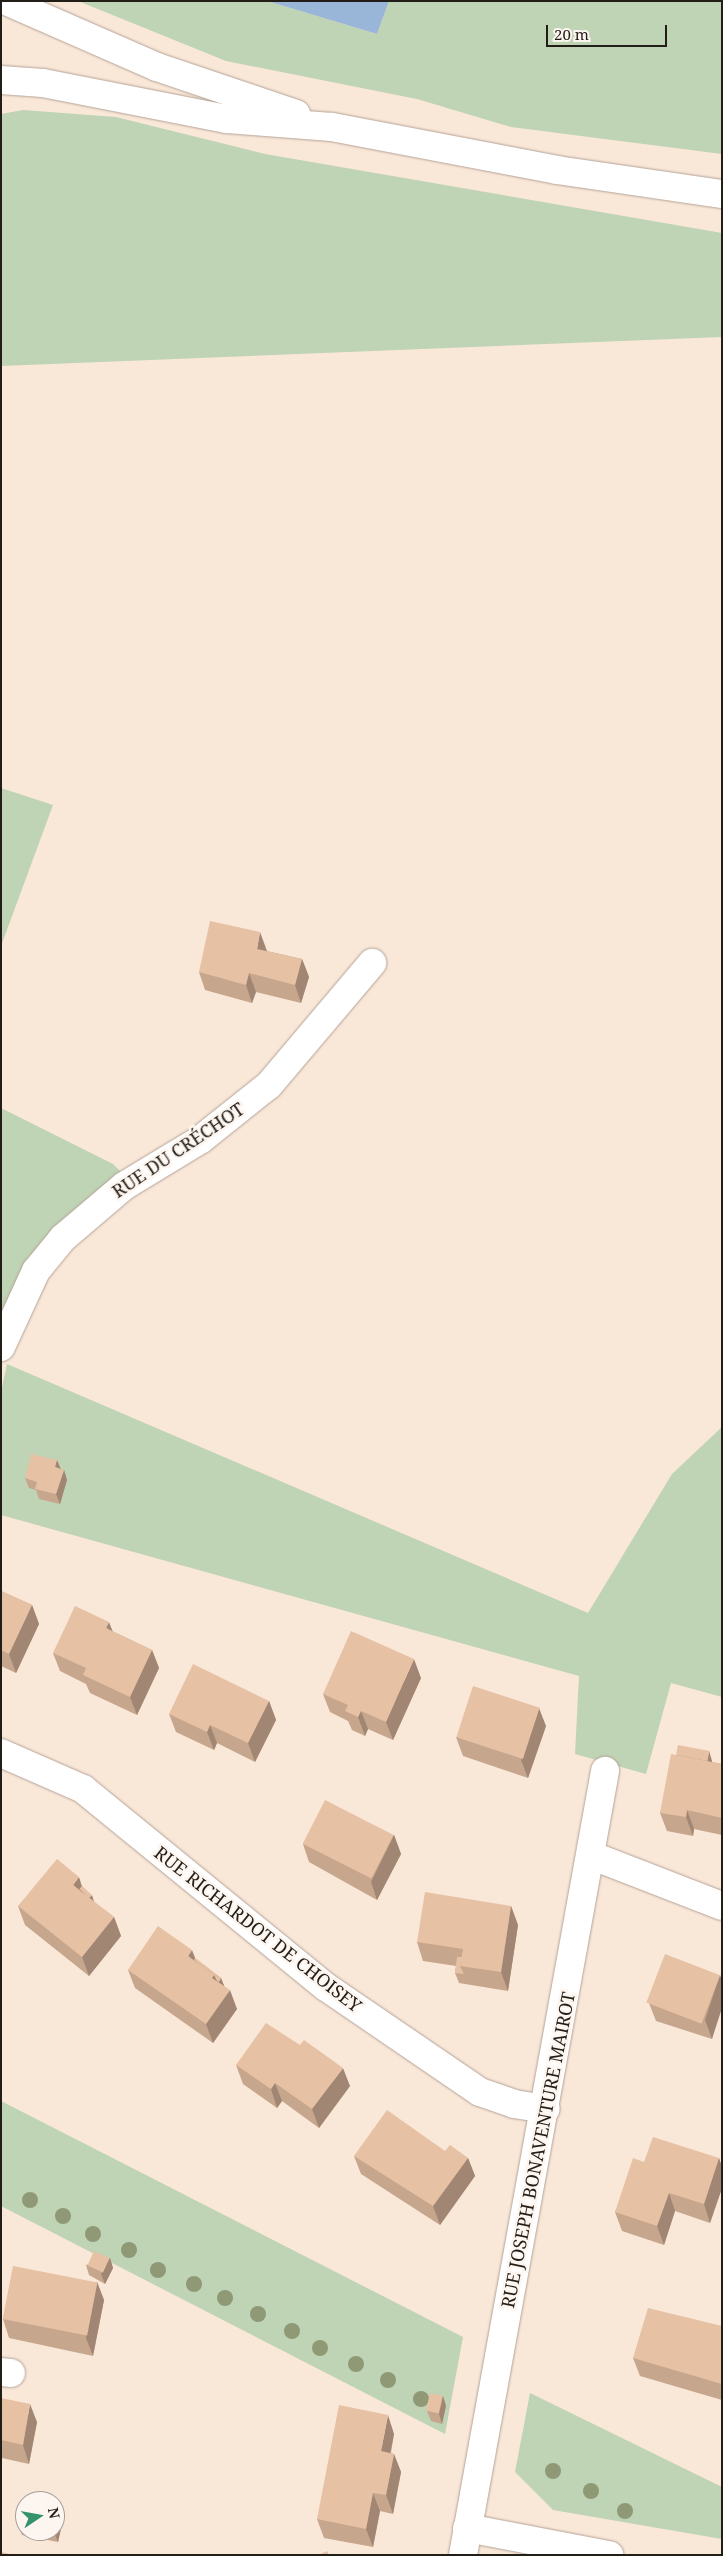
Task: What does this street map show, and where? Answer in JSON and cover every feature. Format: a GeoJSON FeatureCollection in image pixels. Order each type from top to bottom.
{"type":"FeatureCollection","features":[{"type":"Feature","properties":{"kind":"street"},"geometry":{"type":"LineString","coordinates":[[6,1],[158,67],[332,127]]}},
{"type":"Feature","properties":{"kind":"street"},"geometry":{"type":"LineString","coordinates":[[1,80],[43,83],[227,119],[332,127],[557,170],[722,194]]}},
{"type":"Feature","properties":{"kind":"street","name":"RUE DU CRÉCHOT"},"geometry":{"type":"LineString","coordinates":[[1,1347],[36,1271],[63,1238],[124,1186],[200,1140],[269,1085],[372,963]]}},
{"type":"Feature","properties":{"kind":"street","name":"RUE RICHARDOT DE CHOISEY"},"geometry":{"type":"LineString","coordinates":[[1,1754],[83,1789],[326,1987],[480,2092],[514,2104],[546,2109]]}},
{"type":"Feature","properties":{"kind":"street","name":"RUE JOSEPH BONAVENTURE MAIROT"},"geometry":{"type":"LineString","coordinates":[[463,2555],[593,1856],[605,1771]]}},
{"type":"Feature","properties":{"kind":"street"},"geometry":{"type":"LineString","coordinates":[[593,1856],[722,1906]]}},
{"type":"Feature","properties":{"kind":"street"},"geometry":{"type":"LineString","coordinates":[[468,2528],[609,2555]]}},
{"type":"Feature","properties":{"kind":"green space"},"geometry":{"type":"Polygon","coordinates":[[[78,1],[267,1],[377,34],[389,1],[722,1],[722,154],[511,127],[417,99],[226,61],[78,1]]]}},
{"type":"Feature","properties":{"kind":"green space"},"geometry":{"type":"Polygon","coordinates":[[[23,110],[116,117],[265,154],[722,233],[722,337],[1,366],[1,114],[23,110]]]}},
{"type":"Feature","properties":{"kind":"green space"},"geometry":{"type":"Polygon","coordinates":[[[1,788],[53,805],[1,946],[1,788]]]}},
{"type":"Feature","properties":{"kind":"green space"},"geometry":{"type":"Polygon","coordinates":[[[1,1108],[113,1164],[126,1177],[28,1257],[1,1331],[1,1108]]]}},
{"type":"Feature","properties":{"kind":"green space"},"geometry":{"type":"Polygon","coordinates":[[[7,1364],[588,1613],[672,1474],[722,1427],[722,1697],[671,1683],[646,1774],[575,1754],[579,1676],[1,1515],[1,1392],[7,1364]]]}},
{"type":"Feature","properties":{"kind":"green space"},"geometry":{"type":"Polygon","coordinates":[[[1,2101],[463,2337],[445,2434],[1,2206],[1,2101]]]}},
{"type":"Feature","properties":{"kind":"green space"},"geometry":{"type":"Polygon","coordinates":[[[530,2393],[722,2487],[722,2539],[553,2510],[515,2472],[530,2393]]]}},
{"type":"Feature","properties":{"kind":"water"},"geometry":{"type":"Polygon","coordinates":[[[267,1],[389,1],[377,34],[267,1]]]}},
{"type":"Feature","properties":{"kind":"building"},"geometry":{"type":"Polygon","coordinates":[[[210,921],[260,932],[257,949],[302,959],[295,985],[249,973],[246,985],[199,972],[210,921]]]}},
{"type":"Feature","properties":{"kind":"building"},"geometry":{"type":"Polygon","coordinates":[[[31,1454],[57,1460],[55,1467],[64,1470],[56,1494],[35,1489],[37,1482],[25,1478],[31,1454]]]}},
{"type":"Feature","properties":{"kind":"building"},"geometry":{"type":"Polygon","coordinates":[[[1,1591],[32,1605],[9,1654],[1,1650],[1,1591]]]}},
{"type":"Feature","properties":{"kind":"building"},"geometry":{"type":"Polygon","coordinates":[[[75,1606],[109,1622],[106,1628],[152,1650],[130,1697],[83,1675],[86,1668],[53,1653],[75,1606]]]}},
{"type":"Feature","properties":{"kind":"building"},"geometry":{"type":"Polygon","coordinates":[[[351,1631],[414,1659],[386,1722],[361,1711],[358,1717],[345,1711],[348,1705],[323,1694],[351,1631]]]}},
{"type":"Feature","properties":{"kind":"building"},"geometry":{"type":"Polygon","coordinates":[[[193,1664],[269,1701],[248,1743],[210,1725],[207,1732],[169,1714],[193,1664]]]}},
{"type":"Feature","properties":{"kind":"building"},"geometry":{"type":"Polygon","coordinates":[[[473,1686],[540,1708],[523,1759],[456,1737],[473,1686]]]}},
{"type":"Feature","properties":{"kind":"building"},"geometry":{"type":"Polygon","coordinates":[[[678,1745],[709,1751],[708,1761],[676,1755],[678,1745]]]}},
{"type":"Feature","properties":{"kind":"building"},"geometry":{"type":"Polygon","coordinates":[[[671,1754],[722,1764],[722,1818],[687,1810],[686,1817],[660,1813],[671,1754]]]}},
{"type":"Feature","properties":{"kind":"building"},"geometry":{"type":"Polygon","coordinates":[[[325,1800],[394,1835],[371,1879],[303,1844],[325,1800]]]}},
{"type":"Feature","properties":{"kind":"building"},"geometry":{"type":"Polygon","coordinates":[[[57,1859],[79,1877],[73,1885],[114,1917],[82,1957],[18,1906],[57,1859]]]}},
{"type":"Feature","properties":{"kind":"building"},"geometry":{"type":"Polygon","coordinates":[[[82,1886],[92,1895],[89,1898],[79,1889],[82,1886]]]}},
{"type":"Feature","properties":{"kind":"building"},"geometry":{"type":"Polygon","coordinates":[[[425,1892],[511,1906],[501,1972],[460,1966],[463,1949],[417,1942],[425,1892]]]}},
{"type":"Feature","properties":{"kind":"building"},"geometry":{"type":"Polygon","coordinates":[[[158,1926],[192,1950],[188,1956],[214,1975],[212,1978],[230,1990],[206,2024],[128,1970],[158,1926]]]}},
{"type":"Feature","properties":{"kind":"building"},"geometry":{"type":"Polygon","coordinates":[[[665,1954],[720,1975],[701,2024],[646,2003],[665,1954]]]}},
{"type":"Feature","properties":{"kind":"building"},"geometry":{"type":"Polygon","coordinates":[[[457,1957],[462,1957],[460,1966],[464,1974],[455,1973],[457,1957]]]}},
{"type":"Feature","properties":{"kind":"building"},"geometry":{"type":"Polygon","coordinates":[[[195,1958],[221,1978],[219,1982],[214,1975],[194,1960],[195,1958]]]}},
{"type":"Feature","properties":{"kind":"building"},"geometry":{"type":"Polygon","coordinates":[[[266,2023],[300,2045],[304,2040],[343,2068],[312,2109],[275,2083],[271,2089],[236,2065],[266,2023]]]}},
{"type":"Feature","properties":{"kind":"building"},"geometry":{"type":"Polygon","coordinates":[[[387,2110],[445,2151],[450,2145],[468,2158],[433,2206],[354,2156],[387,2110]]]}},
{"type":"Feature","properties":{"kind":"building"},"geometry":{"type":"Polygon","coordinates":[[[653,2137],[719,2158],[704,2204],[669,2193],[657,2226],[615,2212],[633,2158],[644,2162],[653,2137]]]}},
{"type":"Feature","properties":{"kind":"building"},"geometry":{"type":"Polygon","coordinates":[[[94,2251],[110,2258],[103,2273],[87,2266],[94,2251]]]}},
{"type":"Feature","properties":{"kind":"building"},"geometry":{"type":"Polygon","coordinates":[[[13,2266],[97,2282],[87,2335],[3,2319],[13,2266]]]}},
{"type":"Feature","properties":{"kind":"building"},"geometry":{"type":"Polygon","coordinates":[[[648,2308],[722,2326],[722,2384],[633,2358],[648,2308]]]}},
{"type":"Feature","properties":{"kind":"building"},"geometry":{"type":"Polygon","coordinates":[[[430,2393],[443,2396],[439,2413],[426,2411],[430,2393]]]}},
{"type":"Feature","properties":{"kind":"building"},"geometry":{"type":"Polygon","coordinates":[[[1,2398],[30,2404],[23,2445],[1,2440],[1,2398]]]}},
{"type":"Feature","properties":{"kind":"building"},"geometry":{"type":"Polygon","coordinates":[[[339,2405],[388,2415],[381,2451],[394,2454],[386,2495],[373,2493],[366,2529],[317,2519],[339,2405]]]}},
{"type":"Feature","properties":{"kind":"building"},"geometry":{"type":"Polygon","coordinates":[[[327,2551],[329,2555],[319,2555],[327,2551]]]}},
{"type":"Feature","properties":{"kind":"building"},"geometry":{"type":"Polygon","coordinates":[[[1,2552],[14,2555],[1,2555],[1,2552]]]}}]}
